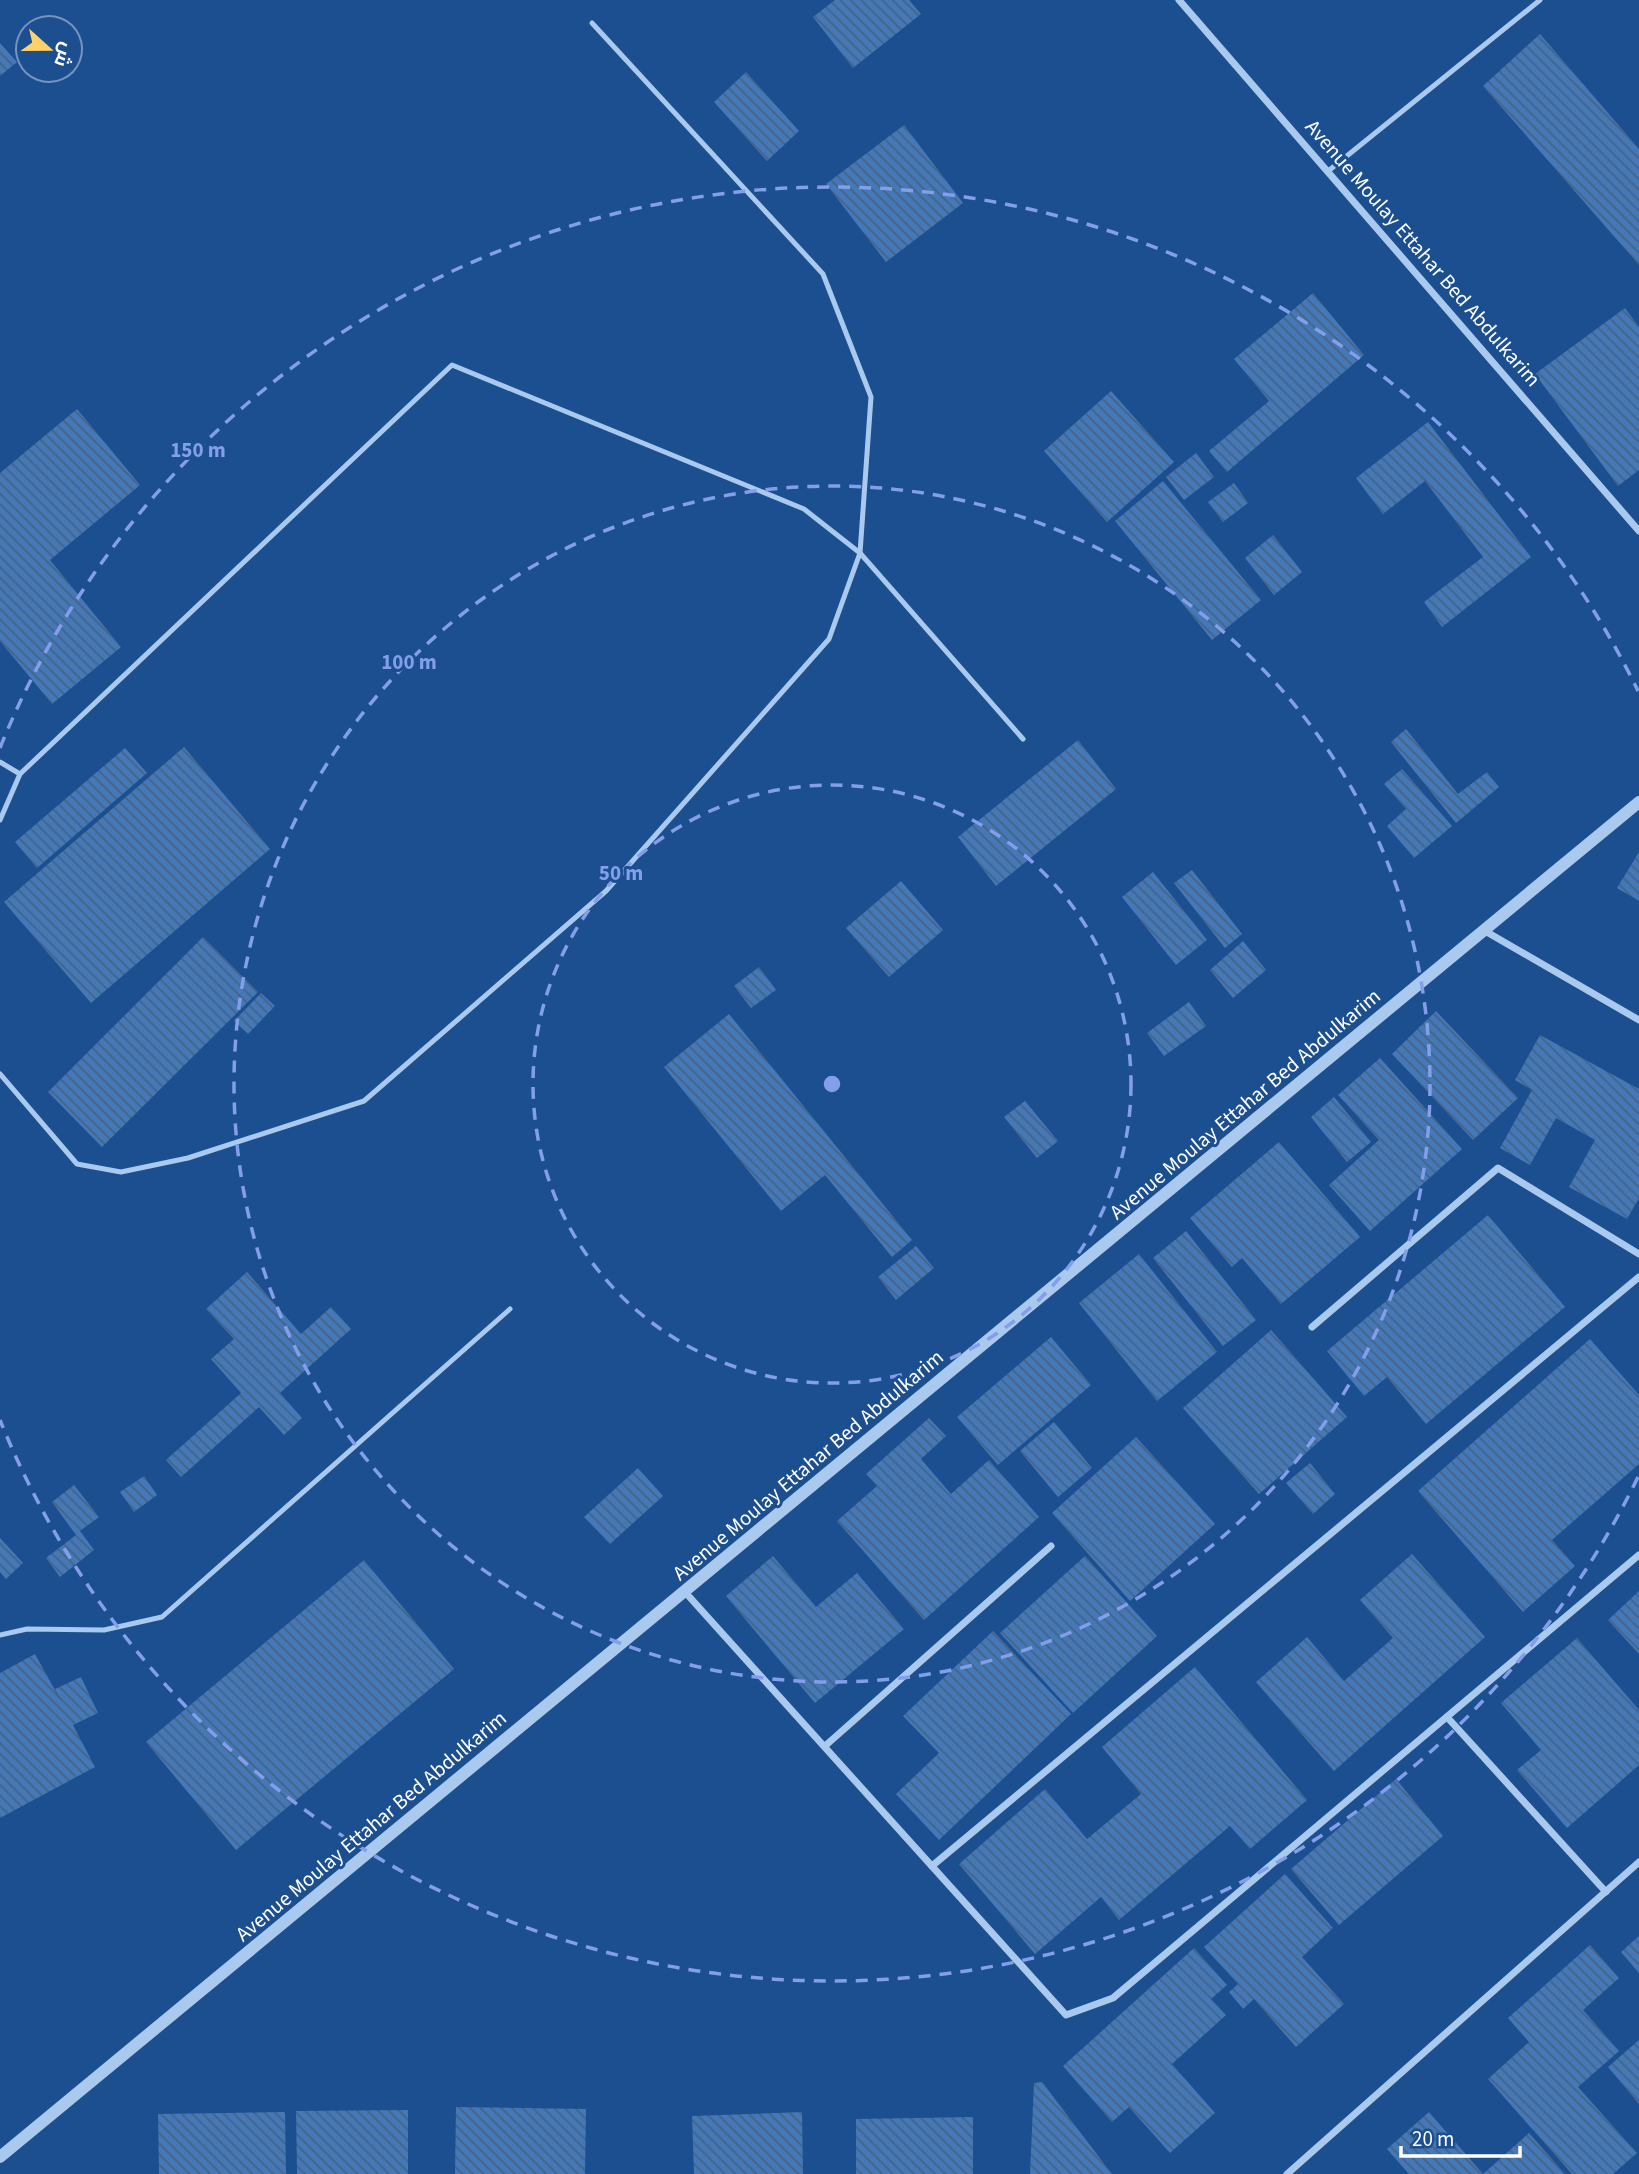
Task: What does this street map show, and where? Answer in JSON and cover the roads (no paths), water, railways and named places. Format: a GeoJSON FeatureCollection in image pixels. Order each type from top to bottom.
{"type":"FeatureCollection","features":[{"type":"Feature","properties":{"kind":"street","name":"Avenue Moulay Ettahar Bed Abdulkarim"},"geometry":{"type":"LineString","coordinates":[[1179,0],[1639,531]]}},
{"type":"Feature","properties":{"kind":"street","name":"Avenue Moulay Ettahar Bed Abdulkarim"},"geometry":{"type":"LineString","coordinates":[[0,2157],[1639,802]]}},
{"type":"Feature","properties":{"kind":"street"},"geometry":{"type":"LineString","coordinates":[[1485,931],[1639,1020]]}},
{"type":"Feature","properties":{"kind":"street"},"geometry":{"type":"LineString","coordinates":[[1312,1327],[1498,1168],[1639,1254]]}},
{"type":"Feature","properties":{"kind":"street"},"geometry":{"type":"LineString","coordinates":[[932,1866],[1639,1277]]}},
{"type":"Feature","properties":{"kind":"street"},"geometry":{"type":"LineString","coordinates":[[825,1746],[1051,1546]]}},
{"type":"Feature","properties":{"kind":"street"},"geometry":{"type":"LineString","coordinates":[[685,1592],[1066,2015],[1113,1998],[1639,1555]]}},
{"type":"Feature","properties":{"kind":"street"},"geometry":{"type":"LineString","coordinates":[[1447,1717],[1606,1892]]}},
{"type":"Feature","properties":{"kind":"street"},"geometry":{"type":"LineString","coordinates":[[1287,2174],[1639,1862]]}},
{"type":"Feature","properties":{"kind":"lane"},"geometry":{"type":"LineString","coordinates":[[1327,172],[1540,0]]}},
{"type":"Feature","properties":{"kind":"lane"},"geometry":{"type":"LineString","coordinates":[[0,1073],[77,1164],[121,1172],[188,1158],[365,1101],[606,891],[829,639],[860,553],[871,397],[823,274],[592,23]]}},
{"type":"Feature","properties":{"kind":"lane"},"geometry":{"type":"LineString","coordinates":[[0,820],[20,774],[452,365],[804,509],[860,553],[1023,739]]}},
{"type":"Feature","properties":{"kind":"lane"},"geometry":{"type":"LineString","coordinates":[[0,762],[20,774]]}},
{"type":"Feature","properties":{"kind":"lane"},"geometry":{"type":"LineString","coordinates":[[0,1635],[27,1629],[104,1630],[162,1617],[510,1308]]}}]}
